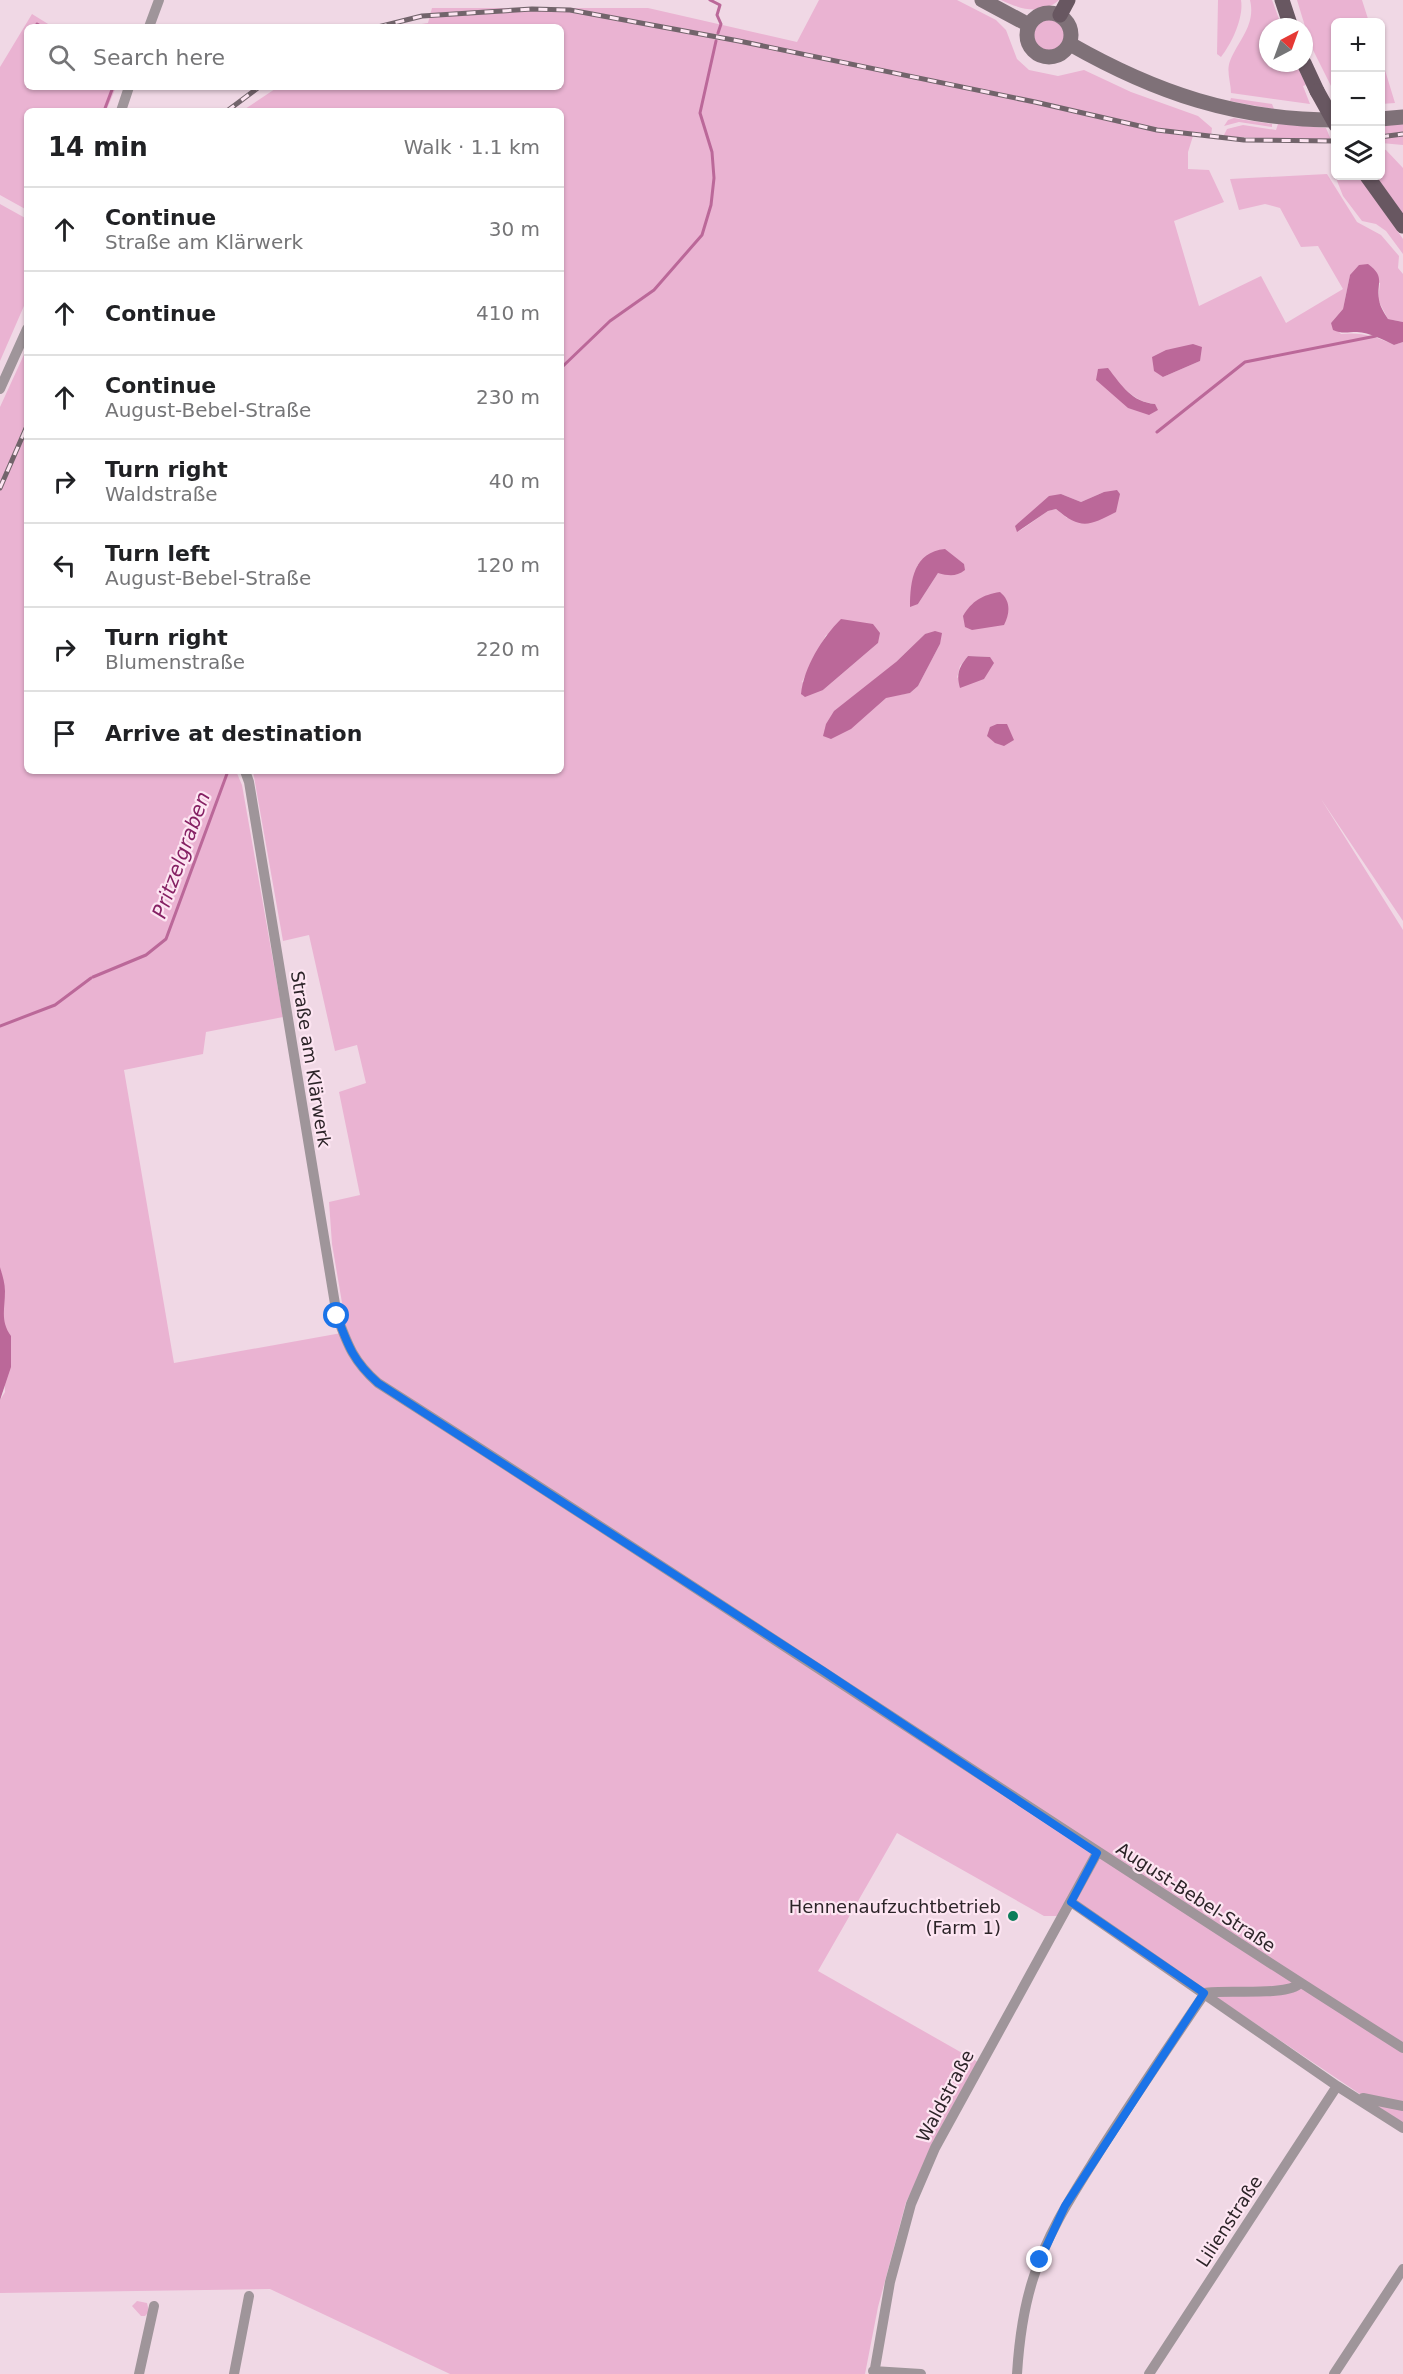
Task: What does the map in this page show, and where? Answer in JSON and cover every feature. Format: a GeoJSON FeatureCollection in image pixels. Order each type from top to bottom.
{"type":"FeatureCollection","features":[{"type":"Feature","properties":{"kind":"main road"},"geometry":{"type":"LineString","coordinates":[[982,0],[1029,25]]}},
{"type":"Feature","properties":{"kind":"main road"},"geometry":{"type":"LineString","coordinates":[[1060,15],[1068,0]]}},
{"type":"Feature","properties":{"kind":"main road"},"geometry":{"type":"LineString","coordinates":[[1282,0],[1288,18]]}},
{"type":"Feature","properties":{"kind":"main road"},"geometry":{"type":"LineString","coordinates":[[1046,13],[1060,15],[1069,25],[1070,44],[1060,55],[1053,57],[1040,55],[1029,46],[1027,39],[1029,25],[1039,15],[1046,13]]}},
{"type":"Feature","properties":{"kind":"main road"},"geometry":{"type":"LineString","coordinates":[[1070,44],[1149,85],[1198,102],[1275,117],[1331,120]]}},
{"type":"Feature","properties":{"kind":"main road"},"geometry":{"type":"LineString","coordinates":[[1308,72],[1331,117]]}},
{"type":"Feature","properties":{"kind":"main road"},"geometry":{"type":"LineString","coordinates":[[1385,119],[1403,117]]}},
{"type":"Feature","properties":{"kind":"main road"},"geometry":{"type":"LineString","coordinates":[[1370,180],[1403,226]]}},
{"type":"Feature","properties":{"kind":"street"},"geometry":{"type":"LineString","coordinates":[[150,24],[159,0]]}},
{"type":"Feature","properties":{"kind":"street"},"geometry":{"type":"LineString","coordinates":[[122,108],[128,90]]}},
{"type":"Feature","properties":{"kind":"street"},"geometry":{"type":"LineString","coordinates":[[0,389],[24,336]]}},
{"type":"Feature","properties":{"kind":"street","name":"Straße am Klärwerk"},"geometry":{"type":"LineString","coordinates":[[246,774],[337,1316],[349,1350],[360,1367],[378,1383],[822,1670]]}},
{"type":"Feature","properties":{"kind":"street","name":"August-Bebel-Straße"},"geometry":{"type":"LineString","coordinates":[[822,1670],[1097,1853],[1403,2049]]}},
{"type":"Feature","properties":{"kind":"street","name":"Waldstraße"},"geometry":{"type":"LineString","coordinates":[[874,2373],[883,2308],[911,2204],[935,2148],[1097,1853]]}},
{"type":"Feature","properties":{"kind":"street"},"geometry":{"type":"LineString","coordinates":[[1071,1902],[1337,2086],[1403,2128]]}},
{"type":"Feature","properties":{"kind":"street"},"geometry":{"type":"LineString","coordinates":[[1017,2374],[1018,2347],[1032,2280],[1050,2235],[1117,2124],[1204,1993],[1219,1990],[1281,1990],[1297,1987],[1300,1983]]}},
{"type":"Feature","properties":{"kind":"street","name":"Lilienstraße"},"geometry":{"type":"LineString","coordinates":[[1149,2374],[1337,2086]]}},
{"type":"Feature","properties":{"kind":"street"},"geometry":{"type":"LineString","coordinates":[[1351,2095],[1403,2106]]}},
{"type":"Feature","properties":{"kind":"street"},"geometry":{"type":"LineString","coordinates":[[1334,2374],[1403,2269]]}},
{"type":"Feature","properties":{"kind":"street"},"geometry":{"type":"LineString","coordinates":[[234,2374],[249,2296]]}},
{"type":"Feature","properties":{"kind":"street"},"geometry":{"type":"LineString","coordinates":[[139,2374],[154,2306]]}},
{"type":"Feature","properties":{"kind":"street"},"geometry":{"type":"LineString","coordinates":[[874,2373],[921,2374]]}},
{"type":"Feature","properties":{"kind":"shaded area"},"geometry":{"type":"Polygon","coordinates":[[[819,0],[957,0],[996,20],[1006,30],[1017,59],[1029,70],[1058,76],[1084,70],[1131,92],[1198,116],[1212,128],[1211,136],[1188,133],[1193,136],[1188,152],[1188,169],[1209,170],[1224,202],[1174,221],[1199,306],[1261,276],[1286,323],[1343,289],[1318,246],[1301,247],[1280,208],[1265,204],[1239,210],[1230,179],[1327,174],[1357,222],[1381,235],[1399,256],[1398,268],[1403,274],[1403,322],[1388,319],[1378,300],[1380,283],[1350,275],[1343,309],[1331,323],[1341,334],[1368,335],[1394,345],[1403,342],[1403,921],[1321,799],[1403,930],[1403,2123],[1075,1902],[1067,1916],[1044,1916],[897,1833],[818,1971],[978,2062],[906,2202],[878,2307],[865,2374],[450,2374],[270,2289],[0,2293],[0,1400],[5,1392],[1,1313],[5,1291],[0,1267],[0,407],[24,355],[24,774],[237,774],[242,785],[283,1017],[206,1032],[203,1054],[124,1070],[174,1363],[347,1332],[332,1244],[329,1202],[360,1195],[339,1092],[366,1083],[357,1045],[335,1051],[309,935],[283,941],[254,774],[564,774],[564,108],[246,108],[274,90],[564,90],[564,24],[422,24],[428,23],[432,8],[648,8],[797,42],[819,0]],[[1174,349],[1166,350],[1163,377],[1200,361],[1174,349]],[[1123,387],[1128,408],[1155,404],[1130,394],[1123,387]],[[1104,492],[1081,502],[1061,494],[1018,532],[1048,511],[1056,509],[1067,518],[1104,492]],[[917,565],[918,604],[938,573],[917,565]],[[859,624],[826,635],[802,682],[823,690],[878,643],[873,624],[859,624]],[[925,634],[896,662],[886,697],[910,693],[918,686],[940,644],[925,634]],[[968,656],[960,666],[957,678],[990,657],[968,656]]]}},
{"type":"Feature","properties":{"kind":"shaded area"},"geometry":{"type":"Polygon","coordinates":[[[1001,0],[1059,0],[1045,8],[1030,9],[1001,0]]]}},
{"type":"Feature","properties":{"kind":"shaded area"},"geometry":{"type":"Polygon","coordinates":[[[1218,0],[1241,0],[1241,14],[1236,30],[1221,57],[1217,54],[1218,0]]]}},
{"type":"Feature","properties":{"kind":"shaded area"},"geometry":{"type":"Polygon","coordinates":[[[1250,0],[1272,0],[1279,18],[1259,18],[1259,72],[1300,72],[1310,104],[1231,93],[1229,65],[1246,32],[1251,9],[1250,0]]]}},
{"type":"Feature","properties":{"kind":"shaded area"},"geometry":{"type":"Polygon","coordinates":[[[1297,0],[1362,0],[1368,18],[1331,18],[1331,86],[1313,50],[1313,18],[1302,18],[1297,0]]]}},
{"type":"Feature","properties":{"kind":"shaded area"},"geometry":{"type":"Polygon","coordinates":[[[32,14],[48,24],[26,24],[32,14]]]}},
{"type":"Feature","properties":{"kind":"shaded area"},"geometry":{"type":"Polygon","coordinates":[[[1050,19],[1061,24],[1066,35],[1061,46],[1050,51],[1039,46],[1034,35],[1039,24],[1050,19]]]}},
{"type":"Feature","properties":{"kind":"shaded area"},"geometry":{"type":"Polygon","coordinates":[[[24,27],[24,90],[115,90],[107,108],[24,108],[24,208],[0,195],[0,67],[24,27]]]}},
{"type":"Feature","properties":{"kind":"shaded area"},"geometry":{"type":"Polygon","coordinates":[[[1385,70],[1395,103],[1385,104],[1385,70]]]}},
{"type":"Feature","properties":{"kind":"shaded area"},"geometry":{"type":"Polygon","coordinates":[[[1231,98],[1272,104],[1274,109],[1230,101],[1231,98]]]}},
{"type":"Feature","properties":{"kind":"shaded area"},"geometry":{"type":"Polygon","coordinates":[[[1234,118],[1272,124],[1272,127],[1239,122],[1224,126],[1228,120],[1234,118]]]}},
{"type":"Feature","properties":{"kind":"shaded area"},"geometry":{"type":"Polygon","coordinates":[[[1403,123],[1403,145],[1385,143],[1385,125],[1403,123]]]}},
{"type":"Feature","properties":{"kind":"shaded area"},"geometry":{"type":"Polygon","coordinates":[[[1278,124],[1326,128],[1331,140],[1223,137],[1227,129],[1243,125],[1276,130],[1278,124]]]}},
{"type":"Feature","properties":{"kind":"shaded area"},"geometry":{"type":"Polygon","coordinates":[[[1385,150],[1403,168],[1403,214],[1379,180],[1385,180],[1385,150]]]}},
{"type":"Feature","properties":{"kind":"shaded area"},"geometry":{"type":"Polygon","coordinates":[[[1337,180],[1362,180],[1403,239],[1403,254],[1386,231],[1376,224],[1362,221],[1343,196],[1337,180]]]}},
{"type":"Feature","properties":{"kind":"shaded area"},"geometry":{"type":"Polygon","coordinates":[[[0,204],[24,217],[24,306],[0,361],[0,204]]]}},
{"type":"Feature","properties":{"kind":"shaded area"},"geometry":{"type":"Polygon","coordinates":[[[1368,264],[1379,277],[1378,294],[1384,313],[1388,319],[1403,322],[1403,342],[1394,345],[1367,334],[1333,330],[1331,323],[1343,309],[1350,275],[1359,265],[1368,264]]]}},
{"type":"Feature","properties":{"kind":"shaded area"},"geometry":{"type":"Polygon","coordinates":[[[1193,344],[1202,347],[1200,361],[1163,377],[1154,371],[1152,357],[1166,350],[1193,344]]]}},
{"type":"Feature","properties":{"kind":"shaded area"},"geometry":{"type":"Polygon","coordinates":[[[1108,368],[1128,392],[1140,400],[1155,404],[1158,410],[1149,415],[1128,408],[1096,380],[1098,369],[1108,368]]]}},
{"type":"Feature","properties":{"kind":"shaded area"},"geometry":{"type":"Polygon","coordinates":[[[1117,490],[1120,494],[1116,512],[1092,523],[1079,523],[1056,509],[1048,511],[1017,532],[1015,526],[1049,496],[1061,494],[1081,502],[1104,492],[1117,490]]]}},
{"type":"Feature","properties":{"kind":"shaded area"},"geometry":{"type":"Polygon","coordinates":[[[945,549],[964,564],[965,570],[952,575],[938,573],[918,604],[910,607],[913,578],[920,562],[935,551],[945,549]]]}},
{"type":"Feature","properties":{"kind":"shaded area"},"geometry":{"type":"Polygon","coordinates":[[[1000,592],[1006,599],[1008,607],[1004,625],[972,630],[965,627],[963,616],[970,606],[983,597],[1000,592]]]}},
{"type":"Feature","properties":{"kind":"shaded area"},"geometry":{"type":"Polygon","coordinates":[[[841,619],[873,624],[880,633],[878,643],[823,690],[805,697],[801,694],[810,663],[827,635],[841,619]]]}},
{"type":"Feature","properties":{"kind":"shaded area"},"geometry":{"type":"Polygon","coordinates":[[[935,631],[942,633],[940,644],[918,686],[910,693],[886,698],[851,729],[831,739],[823,736],[826,724],[834,711],[896,662],[925,634],[935,631]]]}},
{"type":"Feature","properties":{"kind":"shaded area"},"geometry":{"type":"Polygon","coordinates":[[[968,656],[990,657],[994,663],[984,679],[960,688],[959,671],[968,656]]]}},
{"type":"Feature","properties":{"kind":"shaded area"},"geometry":{"type":"Polygon","coordinates":[[[1007,724],[1014,740],[1004,746],[995,743],[987,736],[990,727],[1007,724]]]}},
{"type":"Feature","properties":{"kind":"shaded area"},"geometry":{"type":"Polygon","coordinates":[[[0,1267],[5,1288],[4,1320],[11,1336],[11,1367],[0,1400],[0,1267]]]}},
{"type":"Feature","properties":{"kind":"shaded area"},"geometry":{"type":"Polygon","coordinates":[[[137,2301],[147,2303],[149,2312],[145,2316],[141,2316],[132,2306],[137,2301]]]}},
{"type":"Feature","properties":{"kind":"waterway","name":"Pritzelgraben"},"geometry":{"type":"LineString","coordinates":[[710,0],[720,5],[717,15],[721,24],[718,33]]}},
{"type":"Feature","properties":{"kind":"waterway","name":"Pritzelgraben"},"geometry":{"type":"LineString","coordinates":[[564,365],[610,321],[654,290],[702,235],[711,205],[714,178],[712,152],[700,113],[716,41]]}},
{"type":"Feature","properties":{"kind":"waterway"},"geometry":{"type":"LineString","coordinates":[[105,108],[112,90]]}},
{"type":"Feature","properties":{"kind":"waterway"},"geometry":{"type":"LineString","coordinates":[[1157,432],[1245,362],[1376,336]]}},
{"type":"Feature","properties":{"kind":"waterway","name":"Pritzelgraben"},"geometry":{"type":"LineString","coordinates":[[93,977],[146,955],[166,939],[227,774]]}},
{"type":"Feature","properties":{"kind":"waterway","name":"Pritzelgraben"},"geometry":{"type":"LineString","coordinates":[[0,1026],[55,1005],[91,978]]}},
{"type":"Feature","properties":{"kind":"railway"},"geometry":{"type":"LineString","coordinates":[[390,24],[422,16],[532,9],[570,10],[739,41],[1035,102],[1157,130],[1244,140],[1331,141]]}},
{"type":"Feature","properties":{"kind":"railway"},"geometry":{"type":"LineString","coordinates":[[231,108],[255,90]]}},
{"type":"Feature","properties":{"kind":"railway"},"geometry":{"type":"LineString","coordinates":[[1385,136],[1403,134]]}},
{"type":"Feature","properties":{"kind":"railway"},"geometry":{"type":"LineString","coordinates":[[0,488],[24,433]]}},
{"type":"Feature","properties":{"kind":"place","name":"Hennenaufzuchtbetrieb (Farm 1)"},"geometry":{"type":"Point","coordinates":[1013,1916]}},
{"type":"Feature","properties":{"kind":"route"},"geometry":{"type":"LineString","coordinates":[[337,1316],[349,1350],[360,1367],[378,1383],[822,1670],[1097,1853],[1071,1902],[1204,1993],[1065,2206],[1040,2260]]}}]}
